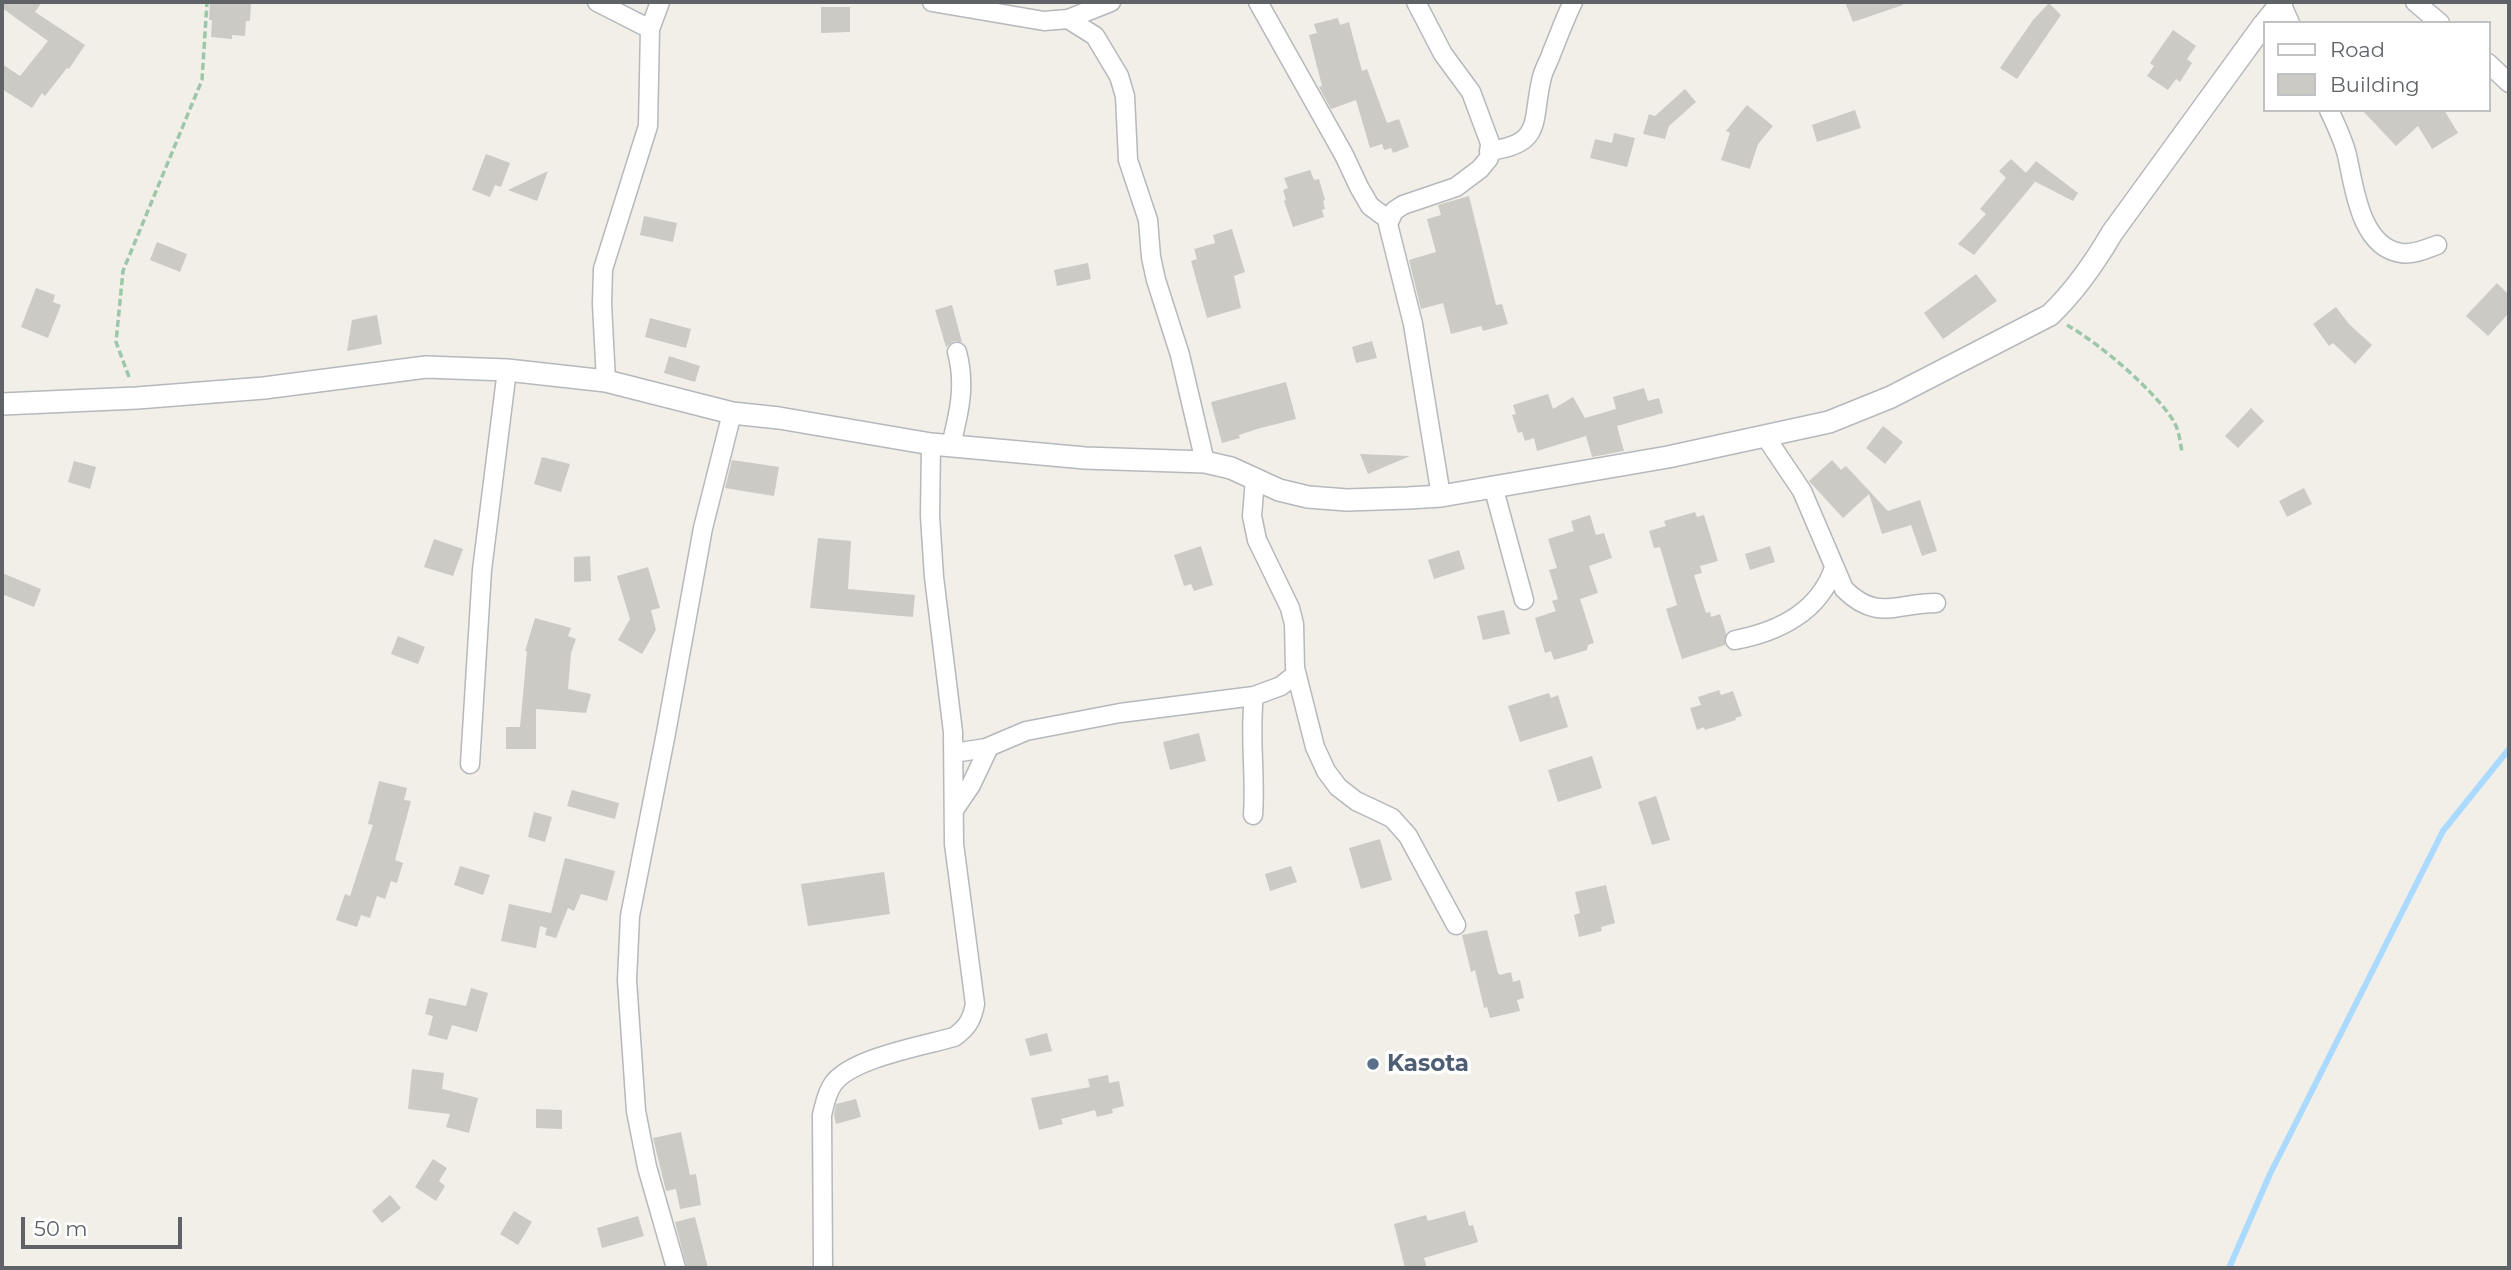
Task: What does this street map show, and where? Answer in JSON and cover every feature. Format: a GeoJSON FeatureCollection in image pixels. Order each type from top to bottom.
{"type":"FeatureCollection","features":[{"type":"Feature","properties":{"kind":"street"},"geometry":{"type":"LineString","coordinates":[[597,2],[650,29]]}},
{"type":"Feature","properties":{"kind":"street"},"geometry":{"type":"LineString","coordinates":[[606,381],[603,269],[648,126],[650,29],[660,2]]}},
{"type":"Feature","properties":{"kind":"street"},"geometry":{"type":"LineString","coordinates":[[932,2],[1044,21],[1068,19],[1111,2]]}},
{"type":"Feature","properties":{"kind":"street"},"geometry":{"type":"LineString","coordinates":[[1258,2],[1370,206],[1389,220]]}},
{"type":"Feature","properties":{"kind":"street"},"geometry":{"type":"LineString","coordinates":[[1416,2],[1443,54],[1471,92],[1490,143],[1489,158],[1485,164],[1456,187],[1394,211],[1388,225],[1413,324],[1441,496]]}},
{"type":"Feature","properties":{"kind":"street"},"geometry":{"type":"LineString","coordinates":[[1489,151],[1519,145],[1530,134],[1536,118],[1542,77],[1573,2]]}},
{"type":"Feature","properties":{"kind":"street"},"geometry":{"type":"LineString","coordinates":[[2415,2],[2438,21]]}},
{"type":"Feature","properties":{"kind":"street"},"geometry":{"type":"LineString","coordinates":[[1068,19],[1096,36],[1119,76],[1125,96],[1128,160],[1148,220],[1156,280],[1180,355],[1205,462]]}},
{"type":"Feature","properties":{"kind":"street"},"geometry":{"type":"LineString","coordinates":[[2,404],[137,398],[264,388],[426,367],[507,370],[606,381],[732,413],[779,418],[941,445],[1085,458],[1205,462],[1231,468],[1279,490],[1308,497],[1347,500],[1441,496],[1668,457],[1829,422],[1860,411],[2050,315],[2091,270],[2112,233],[2262,31]]}},
{"type":"Feature","properties":{"kind":"street"},"geometry":{"type":"LineString","coordinates":[[2490,64],[2509,83]]}},
{"type":"Feature","properties":{"kind":"street"},"geometry":{"type":"LineString","coordinates":[[2330,112],[2347,155],[2359,210],[2378,240],[2390,250],[2409,254],[2437,246]]}},
{"type":"Feature","properties":{"kind":"street"},"geometry":{"type":"LineString","coordinates":[[823,1268],[822,1115],[827,1093],[835,1081],[863,1063],[954,1037],[965,1029],[972,1018],[975,1004],[954,844],[954,732],[934,577],[930,516],[941,445],[962,399],[957,352]]}},
{"type":"Feature","properties":{"kind":"street"},"geometry":{"type":"LineString","coordinates":[[470,764],[482,570],[507,370]]}},
{"type":"Feature","properties":{"kind":"street"},"geometry":{"type":"LineString","coordinates":[[676,1268],[647,1167],[636,1111],[627,980],[630,916],[703,528],[732,413]]}},
{"type":"Feature","properties":{"kind":"street"},"geometry":{"type":"LineString","coordinates":[[1765,436],[1802,491],[1844,589],[1854,599],[1870,608],[1888,609],[1936,603]]}},
{"type":"Feature","properties":{"kind":"street"},"geometry":{"type":"LineString","coordinates":[[1255,479],[1252,516],[1257,540],[1290,608],[1294,624],[1296,674],[1315,747],[1326,771],[1338,787],[1356,801],[1392,818],[1408,836],[1456,925]]}},
{"type":"Feature","properties":{"kind":"street"},"geometry":{"type":"LineString","coordinates":[[1493,486],[1524,600]]}},
{"type":"Feature","properties":{"kind":"street"},"geometry":{"type":"LineString","coordinates":[[1735,640],[1786,625],[1820,595],[1830,581],[1834,568]]}},
{"type":"Feature","properties":{"kind":"street"},"geometry":{"type":"LineString","coordinates":[[954,753],[989,747],[1026,731],[1120,713],[1254,696],[1281,686],[1296,674]]}},
{"type":"Feature","properties":{"kind":"street"},"geometry":{"type":"LineString","coordinates":[[1253,815],[1251,737],[1254,696]]}},
{"type":"Feature","properties":{"kind":"street"},"geometry":{"type":"LineString","coordinates":[[954,810],[971,785],[989,747]]}},
{"type":"Feature","properties":{"kind":"path"},"geometry":{"type":"LineString","coordinates":[[137,398],[116,342],[123,271],[202,80],[207,2]]}},
{"type":"Feature","properties":{"kind":"path"},"geometry":{"type":"LineString","coordinates":[[2050,315],[2078,331],[2147,390],[2173,421],[2182,452]]}},
{"type":"Feature","properties":{"kind":"building"},"geometry":{"type":"Polygon","coordinates":[[[2,2],[42,2],[35,12],[85,45],[69,69],[67,68],[45,96],[42,93],[32,108],[2,89],[2,64],[20,76],[48,41],[2,8],[2,2]]]}},
{"type":"Feature","properties":{"kind":"building"},"geometry":{"type":"Polygon","coordinates":[[[210,2],[251,2],[250,21],[246,21],[245,36],[232,35],[232,39],[211,37],[210,2]]]}},
{"type":"Feature","properties":{"kind":"building"},"geometry":{"type":"Polygon","coordinates":[[[1845,2],[1902,2],[1903,5],[1853,22],[1845,2]]]}},
{"type":"Feature","properties":{"kind":"building"},"geometry":{"type":"Polygon","coordinates":[[[2049,3],[2061,15],[2017,79],[2000,68],[2033,20],[2049,3]]]}},
{"type":"Feature","properties":{"kind":"building"},"geometry":{"type":"Polygon","coordinates":[[[821,7],[850,7],[850,32],[821,33],[821,7]]]}},
{"type":"Feature","properties":{"kind":"building"},"geometry":{"type":"Polygon","coordinates":[[[1338,18],[1340,25],[1349,22],[1362,71],[1367,69],[1387,123],[1399,119],[1409,147],[1393,153],[1391,148],[1384,150],[1382,144],[1370,148],[1356,100],[1331,109],[1319,87],[1322,86],[1309,35],[1317,33],[1314,24],[1338,18]]]}},
{"type":"Feature","properties":{"kind":"building"},"geometry":{"type":"Polygon","coordinates":[[[2173,30],[2196,46],[2187,59],[2192,63],[2180,82],[2176,79],[2168,90],[2147,76],[2154,66],[2150,63],[2173,30]]]}},
{"type":"Feature","properties":{"kind":"building"},"geometry":{"type":"Polygon","coordinates":[[[1685,89],[1696,102],[1669,126],[1665,139],[1643,134],[1649,114],[1655,116],[1685,89]]]}},
{"type":"Feature","properties":{"kind":"building"},"geometry":{"type":"Polygon","coordinates":[[[1747,105],[1773,126],[1758,144],[1750,169],[1721,160],[1730,133],[1726,131],[1747,105]]]}},
{"type":"Feature","properties":{"kind":"building"},"geometry":{"type":"Polygon","coordinates":[[[1855,110],[1861,128],[1817,142],[1812,125],[1855,110]]]}},
{"type":"Feature","properties":{"kind":"building"},"geometry":{"type":"Polygon","coordinates":[[[2364,112],[2445,112],[2458,133],[2432,149],[2418,126],[2396,146],[2364,112]]]}},
{"type":"Feature","properties":{"kind":"building"},"geometry":{"type":"Polygon","coordinates":[[[1614,133],[1635,138],[1627,167],[1590,158],[1595,139],[1612,143],[1614,133]]]}},
{"type":"Feature","properties":{"kind":"building"},"geometry":{"type":"Polygon","coordinates":[[[486,154],[510,163],[501,187],[495,185],[490,197],[472,190],[486,154]]]}},
{"type":"Feature","properties":{"kind":"building"},"geometry":{"type":"Polygon","coordinates":[[[2011,159],[2026,173],[2036,161],[2078,193],[2073,201],[2032,180],[2035,182],[1974,255],[1958,244],[1986,214],[1980,209],[2006,178],[1999,171],[2011,159]]]}},
{"type":"Feature","properties":{"kind":"building"},"geometry":{"type":"Polygon","coordinates":[[[1310,170],[1314,180],[1319,179],[1325,200],[1325,209],[1322,210],[1324,217],[1293,227],[1284,201],[1283,190],[1288,188],[1284,178],[1310,170]]]}},
{"type":"Feature","properties":{"kind":"building"},"geometry":{"type":"Polygon","coordinates":[[[548,171],[537,201],[508,190],[548,171]]]}},
{"type":"Feature","properties":{"kind":"building"},"geometry":{"type":"Polygon","coordinates":[[[1469,196],[1496,305],[1502,304],[1508,324],[1483,331],[1481,326],[1451,334],[1443,303],[1421,309],[1409,260],[1436,252],[1427,219],[1441,215],[1438,205],[1469,196]]]}},
{"type":"Feature","properties":{"kind":"building"},"geometry":{"type":"Polygon","coordinates":[[[644,216],[677,223],[673,242],[640,235],[644,216]]]}},
{"type":"Feature","properties":{"kind":"building"},"geometry":{"type":"Polygon","coordinates":[[[1232,229],[1245,272],[1234,276],[1241,308],[1207,318],[1191,261],[1197,259],[1194,249],[1215,243],[1213,235],[1232,229]]]}},
{"type":"Feature","properties":{"kind":"building"},"geometry":{"type":"Polygon","coordinates":[[[157,242],[187,254],[180,272],[150,260],[157,242]]]}},
{"type":"Feature","properties":{"kind":"building"},"geometry":{"type":"Polygon","coordinates":[[[1088,263],[1091,279],[1057,286],[1054,270],[1088,263]]]}},
{"type":"Feature","properties":{"kind":"building"},"geometry":{"type":"Polygon","coordinates":[[[1976,274],[1997,301],[1943,339],[1924,313],[1976,274]]]}},
{"type":"Feature","properties":{"kind":"building"},"geometry":{"type":"Polygon","coordinates":[[[2497,283],[2509,295],[2509,313],[2488,336],[2466,316],[2497,283]]]}},
{"type":"Feature","properties":{"kind":"building"},"geometry":{"type":"Polygon","coordinates":[[[36,288],[55,295],[53,302],[61,305],[48,338],[21,327],[36,288]]]}},
{"type":"Feature","properties":{"kind":"building"},"geometry":{"type":"Polygon","coordinates":[[[952,305],[962,342],[954,341],[946,347],[935,310],[952,305]]]}},
{"type":"Feature","properties":{"kind":"building"},"geometry":{"type":"Polygon","coordinates":[[[2336,307],[2349,324],[2372,345],[2355,364],[2333,343],[2329,346],[2313,324],[2336,307]]]}},
{"type":"Feature","properties":{"kind":"building"},"geometry":{"type":"Polygon","coordinates":[[[377,315],[382,344],[347,351],[352,320],[377,315]]]}},
{"type":"Feature","properties":{"kind":"building"},"geometry":{"type":"Polygon","coordinates":[[[650,318],[691,329],[686,348],[645,337],[650,318]]]}},
{"type":"Feature","properties":{"kind":"building"},"geometry":{"type":"Polygon","coordinates":[[[1372,341],[1377,358],[1356,363],[1352,347],[1372,341]]]}},
{"type":"Feature","properties":{"kind":"building"},"geometry":{"type":"Polygon","coordinates":[[[669,356],[700,366],[695,382],[664,373],[669,356]]]}},
{"type":"Feature","properties":{"kind":"building"},"geometry":{"type":"Polygon","coordinates":[[[1286,382],[1296,419],[1257,429],[1222,443],[1211,402],[1286,382]]]}},
{"type":"Feature","properties":{"kind":"building"},"geometry":{"type":"Polygon","coordinates":[[[1644,388],[1648,401],[1659,398],[1663,413],[1617,426],[1624,451],[1592,457],[1586,436],[1537,451],[1534,438],[1525,441],[1522,432],[1518,433],[1512,415],[1516,414],[1513,405],[1548,394],[1553,409],[1573,397],[1585,418],[1616,409],[1613,397],[1644,388]]]}},
{"type":"Feature","properties":{"kind":"building"},"geometry":{"type":"Polygon","coordinates":[[[2251,408],[2264,421],[2238,448],[2225,436],[2251,408]]]}},
{"type":"Feature","properties":{"kind":"building"},"geometry":{"type":"Polygon","coordinates":[[[1883,426],[1903,442],[1885,464],[1866,448],[1883,426]]]}},
{"type":"Feature","properties":{"kind":"building"},"geometry":{"type":"Polygon","coordinates":[[[1360,454],[1410,456],[1368,474],[1360,454]]]}},
{"type":"Feature","properties":{"kind":"building"},"geometry":{"type":"Polygon","coordinates":[[[542,457],[570,464],[561,492],[534,484],[542,457]]]}},
{"type":"Feature","properties":{"kind":"building"},"geometry":{"type":"Polygon","coordinates":[[[732,460],[779,467],[774,496],[725,488],[732,460]]]}},
{"type":"Feature","properties":{"kind":"building"},"geometry":{"type":"Polygon","coordinates":[[[1832,460],[1841,470],[1846,466],[1888,511],[1920,500],[1937,551],[1922,556],[1911,525],[1882,534],[1869,494],[1843,518],[1809,481],[1832,460]]]}},
{"type":"Feature","properties":{"kind":"building"},"geometry":{"type":"Polygon","coordinates":[[[74,461],[96,467],[90,489],[68,482],[74,461]]]}},
{"type":"Feature","properties":{"kind":"building"},"geometry":{"type":"Polygon","coordinates":[[[2304,488],[2312,504],[2287,517],[2279,501],[2304,488]]]}},
{"type":"Feature","properties":{"kind":"building"},"geometry":{"type":"Polygon","coordinates":[[[1695,512],[1697,517],[1704,515],[1718,561],[1700,566],[1702,573],[1694,575],[1706,613],[1710,612],[1711,617],[1720,614],[1726,633],[1725,645],[1682,659],[1666,609],[1677,605],[1660,547],[1654,548],[1649,531],[1666,526],[1664,521],[1695,512]]]}},
{"type":"Feature","properties":{"kind":"building"},"geometry":{"type":"Polygon","coordinates":[[[1590,515],[1596,535],[1604,533],[1612,558],[1589,566],[1598,593],[1580,599],[1594,643],[1588,645],[1587,650],[1554,660],[1551,651],[1545,653],[1535,618],[1556,611],[1552,601],[1558,599],[1549,570],[1557,568],[1548,539],[1574,531],[1571,521],[1590,515]]]}},
{"type":"Feature","properties":{"kind":"building"},"geometry":{"type":"Polygon","coordinates":[[[818,538],[851,541],[848,589],[915,595],[913,617],[810,608],[818,538]]]}},
{"type":"Feature","properties":{"kind":"building"},"geometry":{"type":"Polygon","coordinates":[[[434,539],[463,549],[453,576],[424,567],[434,539]]]}},
{"type":"Feature","properties":{"kind":"building"},"geometry":{"type":"Polygon","coordinates":[[[1201,546],[1213,585],[1194,591],[1191,584],[1184,586],[1174,555],[1201,546]]]}},
{"type":"Feature","properties":{"kind":"building"},"geometry":{"type":"Polygon","coordinates":[[[1770,546],[1775,562],[1750,570],[1745,554],[1770,546]]]}},
{"type":"Feature","properties":{"kind":"building"},"geometry":{"type":"Polygon","coordinates":[[[1459,550],[1465,569],[1434,579],[1428,560],[1459,550]]]}},
{"type":"Feature","properties":{"kind":"building"},"geometry":{"type":"Polygon","coordinates":[[[590,556],[591,581],[574,582],[574,557],[590,556]]]}},
{"type":"Feature","properties":{"kind":"building"},"geometry":{"type":"Polygon","coordinates":[[[648,567],[660,608],[651,610],[656,630],[642,654],[618,640],[630,619],[617,576],[648,567]]]}},
{"type":"Feature","properties":{"kind":"building"},"geometry":{"type":"Polygon","coordinates":[[[2,573],[41,589],[34,607],[2,594],[2,573]]]}},
{"type":"Feature","properties":{"kind":"building"},"geometry":{"type":"Polygon","coordinates":[[[1504,610],[1510,634],[1483,640],[1477,616],[1504,610]]]}},
{"type":"Feature","properties":{"kind":"building"},"geometry":{"type":"Polygon","coordinates":[[[535,618],[571,628],[568,636],[576,639],[571,653],[568,689],[591,694],[586,713],[536,709],[536,749],[506,749],[506,727],[520,727],[525,651],[535,618]]]}},
{"type":"Feature","properties":{"kind":"building"},"geometry":{"type":"Polygon","coordinates":[[[398,636],[425,647],[418,664],[391,654],[398,636]]]}},
{"type":"Feature","properties":{"kind":"building"},"geometry":{"type":"Polygon","coordinates":[[[1719,690],[1721,695],[1733,691],[1742,716],[1705,730],[1704,727],[1697,730],[1690,708],[1701,705],[1698,697],[1719,690]]]}},
{"type":"Feature","properties":{"kind":"building"},"geometry":{"type":"Polygon","coordinates":[[[1549,693],[1551,698],[1558,695],[1568,727],[1520,742],[1508,706],[1549,693]]]}},
{"type":"Feature","properties":{"kind":"building"},"geometry":{"type":"Polygon","coordinates":[[[1199,733],[1206,761],[1170,770],[1163,742],[1199,733]]]}},
{"type":"Feature","properties":{"kind":"building"},"geometry":{"type":"Polygon","coordinates":[[[1592,756],[1602,788],[1558,802],[1548,770],[1592,756]]]}},
{"type":"Feature","properties":{"kind":"building"},"geometry":{"type":"Polygon","coordinates":[[[379,781],[407,788],[404,800],[411,801],[395,860],[403,863],[397,883],[391,881],[385,899],[377,896],[370,918],[361,915],[357,927],[336,920],[345,894],[350,896],[373,825],[368,824],[379,781]]]}},
{"type":"Feature","properties":{"kind":"building"},"geometry":{"type":"Polygon","coordinates":[[[572,790],[619,803],[615,819],[567,806],[572,790]]]}},
{"type":"Feature","properties":{"kind":"building"},"geometry":{"type":"Polygon","coordinates":[[[1656,796],[1670,840],[1652,845],[1638,802],[1656,796]]]}},
{"type":"Feature","properties":{"kind":"building"},"geometry":{"type":"Polygon","coordinates":[[[534,812],[552,817],[545,842],[528,837],[534,812]]]}},
{"type":"Feature","properties":{"kind":"building"},"geometry":{"type":"Polygon","coordinates":[[[1380,839],[1392,880],[1361,889],[1349,848],[1380,839]]]}},
{"type":"Feature","properties":{"kind":"building"},"geometry":{"type":"Polygon","coordinates":[[[565,858],[615,871],[607,901],[581,894],[574,911],[568,908],[556,938],[545,935],[547,928],[540,926],[536,948],[501,941],[509,904],[551,913],[565,858]]]}},
{"type":"Feature","properties":{"kind":"building"},"geometry":{"type":"Polygon","coordinates":[[[460,866],[490,875],[483,895],[454,885],[460,866]]]}},
{"type":"Feature","properties":{"kind":"building"},"geometry":{"type":"Polygon","coordinates":[[[1291,866],[1297,882],[1270,891],[1265,874],[1291,866]]]}},
{"type":"Feature","properties":{"kind":"building"},"geometry":{"type":"Polygon","coordinates":[[[884,872],[890,914],[808,926],[801,884],[884,872]]]}},
{"type":"Feature","properties":{"kind":"building"},"geometry":{"type":"Polygon","coordinates":[[[1606,885],[1615,923],[1601,927],[1602,931],[1579,937],[1574,915],[1580,913],[1575,892],[1606,885]]]}},
{"type":"Feature","properties":{"kind":"building"},"geometry":{"type":"Polygon","coordinates":[[[1487,930],[1498,973],[1500,975],[1511,972],[1513,982],[1520,980],[1524,998],[1517,1000],[1520,1011],[1490,1018],[1487,1007],[1484,1008],[1475,970],[1471,972],[1462,935],[1487,930]]]}},
{"type":"Feature","properties":{"kind":"building"},"geometry":{"type":"Polygon","coordinates":[[[471,988],[488,993],[477,1032],[452,1025],[447,1040],[428,1035],[433,1016],[425,1014],[429,998],[466,1006],[471,988]]]}},
{"type":"Feature","properties":{"kind":"building"},"geometry":{"type":"Polygon","coordinates":[[[1047,1033],[1052,1051],[1030,1056],[1025,1039],[1047,1033]]]}},
{"type":"Feature","properties":{"kind":"building"},"geometry":{"type":"Polygon","coordinates":[[[412,1069],[444,1073],[442,1089],[478,1098],[469,1133],[446,1127],[450,1114],[408,1109],[412,1069]]]}},
{"type":"Feature","properties":{"kind":"building"},"geometry":{"type":"Polygon","coordinates":[[[1108,1075],[1109,1083],[1119,1081],[1124,1106],[1112,1109],[1113,1113],[1097,1117],[1095,1110],[1061,1119],[1063,1124],[1039,1130],[1031,1098],[1090,1087],[1088,1079],[1108,1075]]]}},
{"type":"Feature","properties":{"kind":"building"},"geometry":{"type":"Polygon","coordinates":[[[856,1099],[861,1117],[836,1124],[836,1104],[856,1099]]]}},
{"type":"Feature","properties":{"kind":"building"},"geometry":{"type":"Polygon","coordinates":[[[536,1109],[562,1110],[562,1129],[536,1128],[536,1109]]]}},
{"type":"Feature","properties":{"kind":"building"},"geometry":{"type":"Polygon","coordinates":[[[681,1132],[690,1175],[696,1174],[701,1205],[680,1209],[676,1189],[666,1191],[653,1138],[681,1132]]]}},
{"type":"Feature","properties":{"kind":"building"},"geometry":{"type":"Polygon","coordinates":[[[433,1159],[447,1168],[439,1181],[445,1186],[436,1201],[415,1187],[433,1159]]]}},
{"type":"Feature","properties":{"kind":"building"},"geometry":{"type":"Polygon","coordinates":[[[390,1195],[401,1208],[382,1223],[372,1211],[390,1195]]]}},
{"type":"Feature","properties":{"kind":"building"},"geometry":{"type":"Polygon","coordinates":[[[514,1211],[532,1222],[518,1245],[500,1234],[514,1211]]]}},
{"type":"Feature","properties":{"kind":"building"},"geometry":{"type":"Polygon","coordinates":[[[1465,1211],[1469,1226],[1473,1225],[1478,1242],[1424,1258],[1427,1268],[1405,1268],[1394,1224],[1426,1215],[1428,1221],[1465,1211]]]}},
{"type":"Feature","properties":{"kind":"building"},"geometry":{"type":"Polygon","coordinates":[[[638,1216],[644,1236],[602,1248],[597,1228],[638,1216]]]}},
{"type":"Feature","properties":{"kind":"building"},"geometry":{"type":"Polygon","coordinates":[[[695,1217],[708,1268],[687,1268],[675,1222],[695,1217]]]}},
{"type":"Feature","properties":{"kind":"waterway"},"geometry":{"type":"LineString","coordinates":[[2229,1268],[2270,1174],[2443,831],[2509,749]]}},
{"type":"Feature","properties":{"kind":"place","name":"Kasota"},"geometry":{"type":"Point","coordinates":[1373,1064]}}]}
